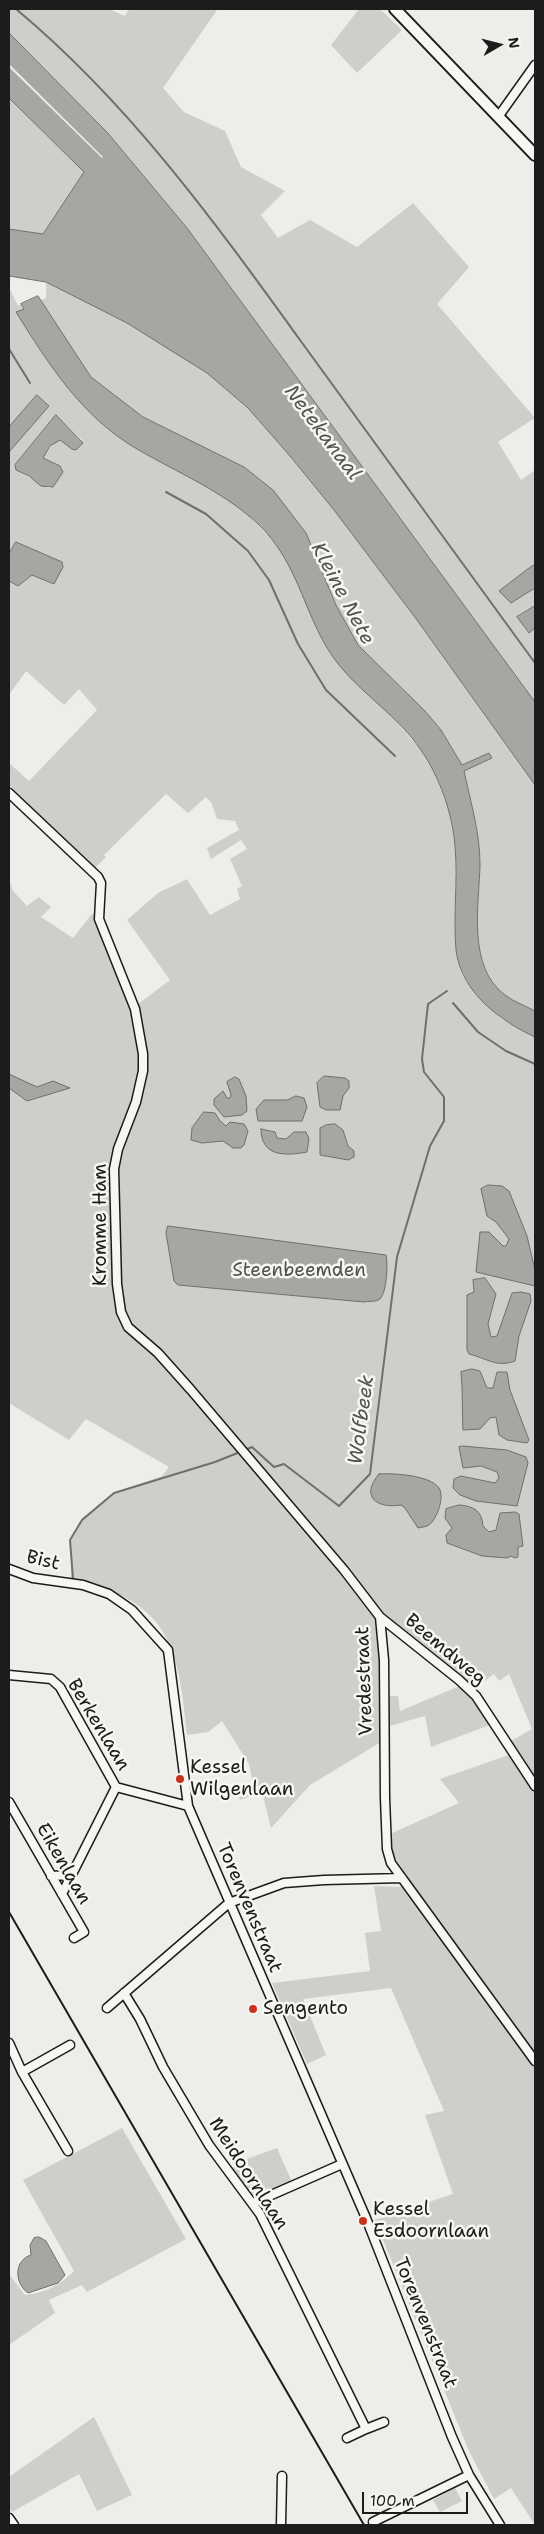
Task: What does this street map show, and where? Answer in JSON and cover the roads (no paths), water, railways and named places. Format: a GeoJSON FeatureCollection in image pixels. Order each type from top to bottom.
{"type":"FeatureCollection","features":[{"type":"Feature","properties":{"kind":"main road"},"geometry":{"type":"LineString","coordinates":[[395,9],[535,155]]}},
{"type":"Feature","properties":{"kind":"street"},"geometry":{"type":"LineString","coordinates":[[498,117],[535,65]]}},
{"type":"Feature","properties":{"kind":"street","name":"Kromme Ham"},"geometry":{"type":"LineString","coordinates":[[9,793],[98,877],[101,882],[99,919],[135,1009],[142,1041],[143,1071],[136,1102],[118,1149],[114,1169],[118,1292],[121,1312],[128,1327],[158,1353],[242,1451]]}},
{"type":"Feature","properties":{"kind":"street","name":"Vredestraat"},"geometry":{"type":"LineString","coordinates":[[242,1451],[344,1570],[380,1617],[384,1660],[383,1734],[387,1849],[391,1863],[535,2061]]}},
{"type":"Feature","properties":{"kind":"street","name":"Bist"},"geometry":{"type":"LineString","coordinates":[[9,1568],[33,1578],[71,1583]]}},
{"type":"Feature","properties":{"kind":"street","name":"Torenvenstraat"},"geometry":{"type":"LineString","coordinates":[[71,1583],[97,1589],[122,1602],[148,1625],[168,1650],[188,1806],[366,2218],[469,2475],[500,2525]]}},
{"type":"Feature","properties":{"kind":"street","name":"Beemdweg"},"geometry":{"type":"LineString","coordinates":[[380,1617],[469,1688],[535,1786]]}},
{"type":"Feature","properties":{"kind":"street","name":"Berkenlaan"},"geometry":{"type":"LineString","coordinates":[[9,1675],[51,1679],[60,1686],[116,1787],[188,1806]]}},
{"type":"Feature","properties":{"kind":"street"},"geometry":{"type":"LineString","coordinates":[[62,1894],[116,1787]]}},
{"type":"Feature","properties":{"kind":"street","name":"Eikenlaan"},"geometry":{"type":"LineString","coordinates":[[9,1802],[84,1932],[74,1938]]}},
{"type":"Feature","properties":{"kind":"street"},"geometry":{"type":"LineString","coordinates":[[384,1878],[395,1868]]}},
{"type":"Feature","properties":{"kind":"street"},"geometry":{"type":"LineString","coordinates":[[51,1876],[70,1875]]}},
{"type":"Feature","properties":{"kind":"street"},"geometry":{"type":"LineString","coordinates":[[107,2008],[229,1903],[284,1883],[402,1878]]}},
{"type":"Feature","properties":{"kind":"street","name":"Meidoornlaan"},"geometry":{"type":"LineString","coordinates":[[124,1993],[140,2018],[163,2067],[209,2145],[253,2202],[366,2429]]}},
{"type":"Feature","properties":{"kind":"street"},"geometry":{"type":"LineString","coordinates":[[9,2043],[22,2072],[68,2151]]}},
{"type":"Feature","properties":{"kind":"street"},"geometry":{"type":"LineString","coordinates":[[22,2072],[70,2045]]}},
{"type":"Feature","properties":{"kind":"street"},"geometry":{"type":"LineString","coordinates":[[253,2202],[342,2164]]}},
{"type":"Feature","properties":{"kind":"street"},"geometry":{"type":"LineString","coordinates":[[347,2438],[384,2422]]}},
{"type":"Feature","properties":{"kind":"street"},"geometry":{"type":"LineString","coordinates":[[372,2522],[469,2475]]}},
{"type":"Feature","properties":{"kind":"street"},"geometry":{"type":"LineString","coordinates":[[281,2525],[282,2476]]}},
{"type":"Feature","properties":{"kind":"street"},"geometry":{"type":"LineString","coordinates":[[9,2518],[14,2525]]}},
{"type":"Feature","properties":{"kind":"water","name":"Netekanaal"},"geometry":{"type":"Polygon","coordinates":[[[9,33],[107,132],[187,228],[535,702],[535,785],[417,620],[334,510],[248,408],[207,373],[127,323],[46,282],[9,276],[9,229],[43,234],[84,172],[9,98],[9,33]]]}},
{"type":"Feature","properties":{"kind":"water"},"geometry":{"type":"Polygon","coordinates":[[[38,296],[91,377],[143,417],[244,467],[273,490],[306,533],[336,605],[358,645],[425,711],[441,730],[462,765],[489,753],[492,758],[464,771],[475,818],[480,853],[477,916],[480,952],[485,968],[493,983],[505,995],[535,1011],[535,1037],[509,1023],[484,1003],[474,992],[459,965],[455,937],[456,859],[451,821],[444,796],[434,772],[421,750],[392,716],[359,687],[339,665],[318,631],[284,557],[272,539],[257,523],[214,491],[117,436],[83,406],[54,370],[16,312],[24,309],[21,304],[38,296]]]}},
{"type":"Feature","properties":{"kind":"water"},"geometry":{"type":"Polygon","coordinates":[[[37,395],[49,406],[9,452],[9,427],[37,395]]]}},
{"type":"Feature","properties":{"kind":"water"},"geometry":{"type":"Polygon","coordinates":[[[56,415],[83,443],[76,450],[60,440],[50,446],[43,458],[60,466],[63,472],[53,487],[41,486],[29,476],[16,470],[15,465],[56,415]]]}},
{"type":"Feature","properties":{"kind":"water"},"geometry":{"type":"Polygon","coordinates":[[[16,542],[62,562],[63,567],[54,584],[32,575],[18,586],[9,581],[9,554],[16,542]]]}},
{"type":"Feature","properties":{"kind":"water"},"geometry":{"type":"Polygon","coordinates":[[[535,565],[535,588],[511,603],[499,591],[535,565]]]}},
{"type":"Feature","properties":{"kind":"water"},"geometry":{"type":"Polygon","coordinates":[[[535,606],[535,628],[529,633],[517,617],[535,606]]]}},
{"type":"Feature","properties":{"kind":"water"},"geometry":{"type":"Polygon","coordinates":[[[9,1074],[37,1087],[53,1081],[70,1088],[27,1101],[9,1088],[9,1074]]]}},
{"type":"Feature","properties":{"kind":"water"},"geometry":{"type":"Polygon","coordinates":[[[324,1076],[345,1078],[349,1081],[349,1088],[343,1096],[340,1110],[326,1110],[320,1107],[317,1083],[324,1076]]]}},
{"type":"Feature","properties":{"kind":"water"},"geometry":{"type":"Polygon","coordinates":[[[235,1077],[239,1079],[246,1096],[247,1111],[242,1115],[224,1117],[214,1105],[214,1099],[223,1091],[227,1098],[230,1098],[231,1095],[227,1082],[235,1077]]]}},
{"type":"Feature","properties":{"kind":"water"},"geometry":{"type":"Polygon","coordinates":[[[296,1096],[304,1098],[307,1107],[302,1121],[258,1121],[256,1109],[264,1100],[287,1100],[296,1096]]]}},
{"type":"Feature","properties":{"kind":"water"},"geometry":{"type":"Polygon","coordinates":[[[204,1112],[215,1113],[226,1126],[230,1122],[244,1124],[248,1131],[244,1145],[241,1148],[233,1148],[223,1141],[202,1143],[191,1140],[192,1128],[204,1112]]]}},
{"type":"Feature","properties":{"kind":"water"},"geometry":{"type":"Polygon","coordinates":[[[335,1124],[343,1130],[348,1146],[354,1151],[354,1157],[348,1160],[320,1155],[320,1128],[335,1124]]]}},
{"type":"Feature","properties":{"kind":"water"},"geometry":{"type":"Polygon","coordinates":[[[261,1129],[275,1132],[277,1138],[286,1139],[294,1132],[306,1132],[309,1139],[307,1152],[283,1154],[270,1150],[262,1138],[261,1129]]]}},
{"type":"Feature","properties":{"kind":"water"},"geometry":{"type":"Polygon","coordinates":[[[488,1185],[502,1186],[509,1191],[527,1236],[535,1270],[535,1286],[476,1272],[480,1232],[489,1232],[503,1246],[506,1246],[509,1239],[496,1222],[487,1216],[481,1189],[488,1185]]]}},
{"type":"Feature","properties":{"kind":"water"},"geometry":{"type":"Polygon","coordinates":[[[168,1226],[386,1255],[386,1284],[379,1300],[364,1302],[178,1285],[174,1281],[166,1233],[168,1226]]]}},
{"type":"Feature","properties":{"kind":"water"},"geometry":{"type":"Polygon","coordinates":[[[485,1278],[496,1294],[488,1324],[491,1337],[497,1336],[512,1293],[530,1294],[531,1301],[519,1336],[515,1361],[509,1363],[492,1362],[469,1354],[467,1350],[467,1295],[474,1292],[473,1280],[485,1278]]]}},
{"type":"Feature","properties":{"kind":"water"},"geometry":{"type":"Polygon","coordinates":[[[472,1369],[480,1371],[487,1388],[493,1388],[497,1372],[507,1372],[510,1390],[529,1440],[527,1443],[507,1440],[499,1435],[496,1417],[490,1418],[480,1429],[463,1430],[461,1372],[472,1369]]]}},
{"type":"Feature","properties":{"kind":"water"},"geometry":{"type":"Polygon","coordinates":[[[459,1447],[507,1450],[526,1457],[528,1463],[517,1506],[476,1501],[460,1495],[453,1488],[454,1479],[461,1476],[495,1483],[499,1478],[497,1472],[481,1466],[463,1468],[459,1447]]]}},
{"type":"Feature","properties":{"kind":"water"},"geometry":{"type":"Polygon","coordinates":[[[379,1474],[420,1478],[428,1480],[439,1488],[441,1502],[432,1522],[428,1526],[418,1528],[401,1505],[384,1505],[373,1499],[371,1489],[373,1482],[379,1474]]]}},
{"type":"Feature","properties":{"kind":"water"},"geometry":{"type":"Polygon","coordinates":[[[459,1505],[476,1510],[481,1517],[483,1526],[489,1532],[496,1530],[500,1513],[515,1512],[519,1514],[523,1546],[518,1547],[518,1557],[482,1556],[447,1543],[446,1535],[452,1528],[445,1518],[446,1509],[459,1505]]]}},
{"type":"Feature","properties":{"kind":"water"},"geometry":{"type":"Polygon","coordinates":[[[39,2237],[46,2241],[65,2275],[58,2283],[28,2293],[20,2284],[18,2272],[21,2262],[31,2255],[30,2245],[34,2238],[39,2237]]]}},
{"type":"Feature","properties":{"kind":"waterway"},"geometry":{"type":"LineString","coordinates":[[16,9],[57,45],[96,84],[168,165],[268,295],[535,663]]}},
{"type":"Feature","properties":{"kind":"waterway"},"geometry":{"type":"LineString","coordinates":[[9,349],[30,383]]}},
{"type":"Feature","properties":{"kind":"waterway"},"geometry":{"type":"LineString","coordinates":[[166,492],[206,514],[248,551],[269,580],[298,644],[326,690],[395,756]]}},
{"type":"Feature","properties":{"kind":"waterway","name":"Wolfbeek"},"geometry":{"type":"LineString","coordinates":[[245,1450],[252,1447],[274,1467],[284,1464],[339,1506],[370,1474],[397,1257],[430,1146],[444,1121],[444,1097],[424,1072],[422,1059],[428,1004],[447,991]]}},
{"type":"Feature","properties":{"kind":"waterway"},"geometry":{"type":"LineString","coordinates":[[453,1003],[478,1032],[506,1051],[535,1064]]}},
{"type":"Feature","properties":{"kind":"waterway","name":"Wolfbeek"},"geometry":{"type":"LineString","coordinates":[[73,1579],[70,1540],[82,1520],[114,1493],[215,1462],[240,1452]]}},
{"type":"Feature","properties":{"kind":"railway"},"geometry":{"type":"LineString","coordinates":[[9,1912],[364,2525]]}},
{"type":"Feature","properties":{"kind":"place","name":"Kessel Wilgenlaan"},"geometry":{"type":"Point","coordinates":[180,1779]}},
{"type":"Feature","properties":{"kind":"place","name":"Sengento"},"geometry":{"type":"Point","coordinates":[253,2009]}},
{"type":"Feature","properties":{"kind":"place","name":"Kessel Esdoornlaan"},"geometry":{"type":"Point","coordinates":[363,2221]}},
{"type":"Feature","properties":{"kind":"water label","name":"Kleine Nete"},"geometry":{"type":"Point","coordinates":[342,594]}},
{"type":"Feature","properties":{"kind":"park label","name":"Steenbeemden"},"geometry":{"type":"Point","coordinates":[299,1271]}}]}
